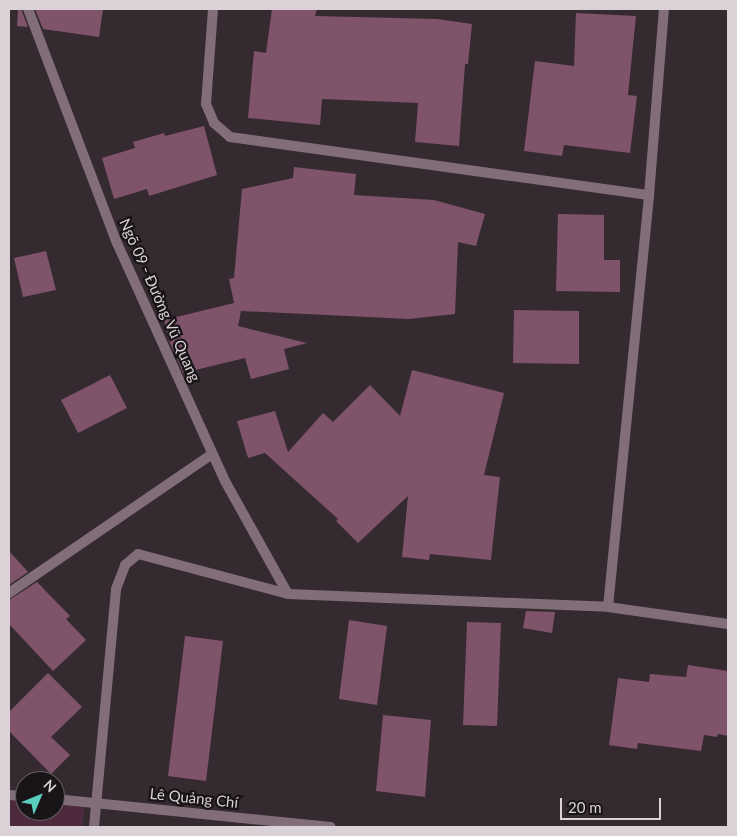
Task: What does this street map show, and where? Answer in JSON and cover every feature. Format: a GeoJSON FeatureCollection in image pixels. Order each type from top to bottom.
{"type":"FeatureCollection","features":[{"type":"Feature","properties":{"kind":"street","name":"Ngõ 09 - Đường Vũ Quang"},"geometry":{"type":"LineString","coordinates":[[28,9],[117,243],[225,481],[288,594]]}},
{"type":"Feature","properties":{"kind":"street"},"geometry":{"type":"LineString","coordinates":[[213,9],[206,104],[214,123],[230,137],[649,195]]}},
{"type":"Feature","properties":{"kind":"street"},"geometry":{"type":"LineString","coordinates":[[608,607],[649,195],[664,9]]}},
{"type":"Feature","properties":{"kind":"street"},"geometry":{"type":"LineString","coordinates":[[9,593],[212,454]]}},
{"type":"Feature","properties":{"kind":"street"},"geometry":{"type":"LineString","coordinates":[[94,827],[116,588],[125,565],[138,554],[288,594],[608,607],[728,624]]}},
{"type":"Feature","properties":{"kind":"street","name":"Lê Quảng Chí"},"geometry":{"type":"LineString","coordinates":[[65,800],[331,827]]}},
{"type":"Feature","properties":{"kind":"shaded area"},"geometry":{"type":"Polygon","coordinates":[[[9,795],[15,795],[15,821],[65,821],[65,800],[85,802],[82,827],[9,827],[9,795]]]}},
{"type":"Feature","properties":{"kind":"building"},"geometry":{"type":"Polygon","coordinates":[[[18,9],[21,9],[28,27],[17,26],[18,9]]]}},
{"type":"Feature","properties":{"kind":"building"},"geometry":{"type":"Polygon","coordinates":[[[35,9],[103,9],[99,37],[43,29],[35,9]]]}},
{"type":"Feature","properties":{"kind":"building"},"geometry":{"type":"Polygon","coordinates":[[[272,9],[317,9],[315,16],[437,19],[472,24],[468,64],[465,64],[459,146],[415,142],[418,103],[322,99],[320,125],[248,118],[254,51],[266,53],[272,9]]]}},
{"type":"Feature","properties":{"kind":"building"},"geometry":{"type":"Polygon","coordinates":[[[576,13],[636,16],[628,95],[637,96],[630,153],[564,145],[562,156],[524,151],[535,61],[574,66],[576,13]]]}},
{"type":"Feature","properties":{"kind":"building"},"geometry":{"type":"Polygon","coordinates":[[[204,126],[217,175],[149,196],[147,189],[114,199],[102,158],[135,148],[133,142],[164,133],[165,136],[204,126]]]}},
{"type":"Feature","properties":{"kind":"building"},"geometry":{"type":"Polygon","coordinates":[[[294,167],[356,174],[354,195],[434,200],[485,214],[476,246],[458,242],[455,314],[409,319],[241,311],[238,326],[307,343],[284,349],[289,369],[251,379],[245,358],[183,373],[170,343],[164,320],[234,303],[229,279],[234,278],[242,189],[293,178],[294,167]]]}},
{"type":"Feature","properties":{"kind":"building"},"geometry":{"type":"Polygon","coordinates":[[[558,214],[604,215],[604,260],[620,260],[620,292],[556,291],[558,214]]]}},
{"type":"Feature","properties":{"kind":"building"},"geometry":{"type":"Polygon","coordinates":[[[46,251],[56,290],[23,297],[14,258],[46,251]]]}},
{"type":"Feature","properties":{"kind":"building"},"geometry":{"type":"Polygon","coordinates":[[[514,310],[579,311],[579,364],[513,363],[514,310]]]}},
{"type":"Feature","properties":{"kind":"building"},"geometry":{"type":"Polygon","coordinates":[[[412,370],[504,393],[484,475],[500,477],[491,560],[430,554],[429,560],[402,557],[408,496],[358,543],[336,521],[338,519],[265,453],[248,458],[237,421],[275,411],[288,452],[323,413],[333,422],[370,385],[400,416],[412,370]]]}},
{"type":"Feature","properties":{"kind":"building"},"geometry":{"type":"Polygon","coordinates":[[[110,375],[127,408],[78,433],[61,400],[110,375]]]}},
{"type":"Feature","properties":{"kind":"building"},"geometry":{"type":"Polygon","coordinates":[[[9,551],[28,572],[9,585],[9,551]]]}},
{"type":"Feature","properties":{"kind":"building"},"geometry":{"type":"Polygon","coordinates":[[[37,582],[70,616],[66,619],[86,640],[53,671],[9,624],[9,600],[37,582]]]}},
{"type":"Feature","properties":{"kind":"building"},"geometry":{"type":"Polygon","coordinates":[[[526,611],[555,612],[552,633],[523,628],[526,611]]]}},
{"type":"Feature","properties":{"kind":"building"},"geometry":{"type":"Polygon","coordinates":[[[349,620],[387,626],[377,705],[339,699],[349,620]]]}},
{"type":"Feature","properties":{"kind":"building"},"geometry":{"type":"Polygon","coordinates":[[[467,622],[501,623],[497,726],[463,725],[467,622]]]}},
{"type":"Feature","properties":{"kind":"building"},"geometry":{"type":"Polygon","coordinates":[[[185,636],[223,641],[206,781],[168,776],[185,636]]]}},
{"type":"Feature","properties":{"kind":"building"},"geometry":{"type":"Polygon","coordinates":[[[688,665],[728,671],[728,736],[718,734],[717,737],[704,735],[701,751],[638,743],[637,749],[609,745],[618,678],[649,682],[650,674],[686,677],[688,665]]]}},
{"type":"Feature","properties":{"kind":"building"},"geometry":{"type":"Polygon","coordinates":[[[48,673],[82,707],[51,737],[70,755],[54,771],[48,771],[9,731],[9,712],[48,673]]]}},
{"type":"Feature","properties":{"kind":"building"},"geometry":{"type":"Polygon","coordinates":[[[383,715],[431,720],[425,797],[376,791],[383,715]]]}}]}
